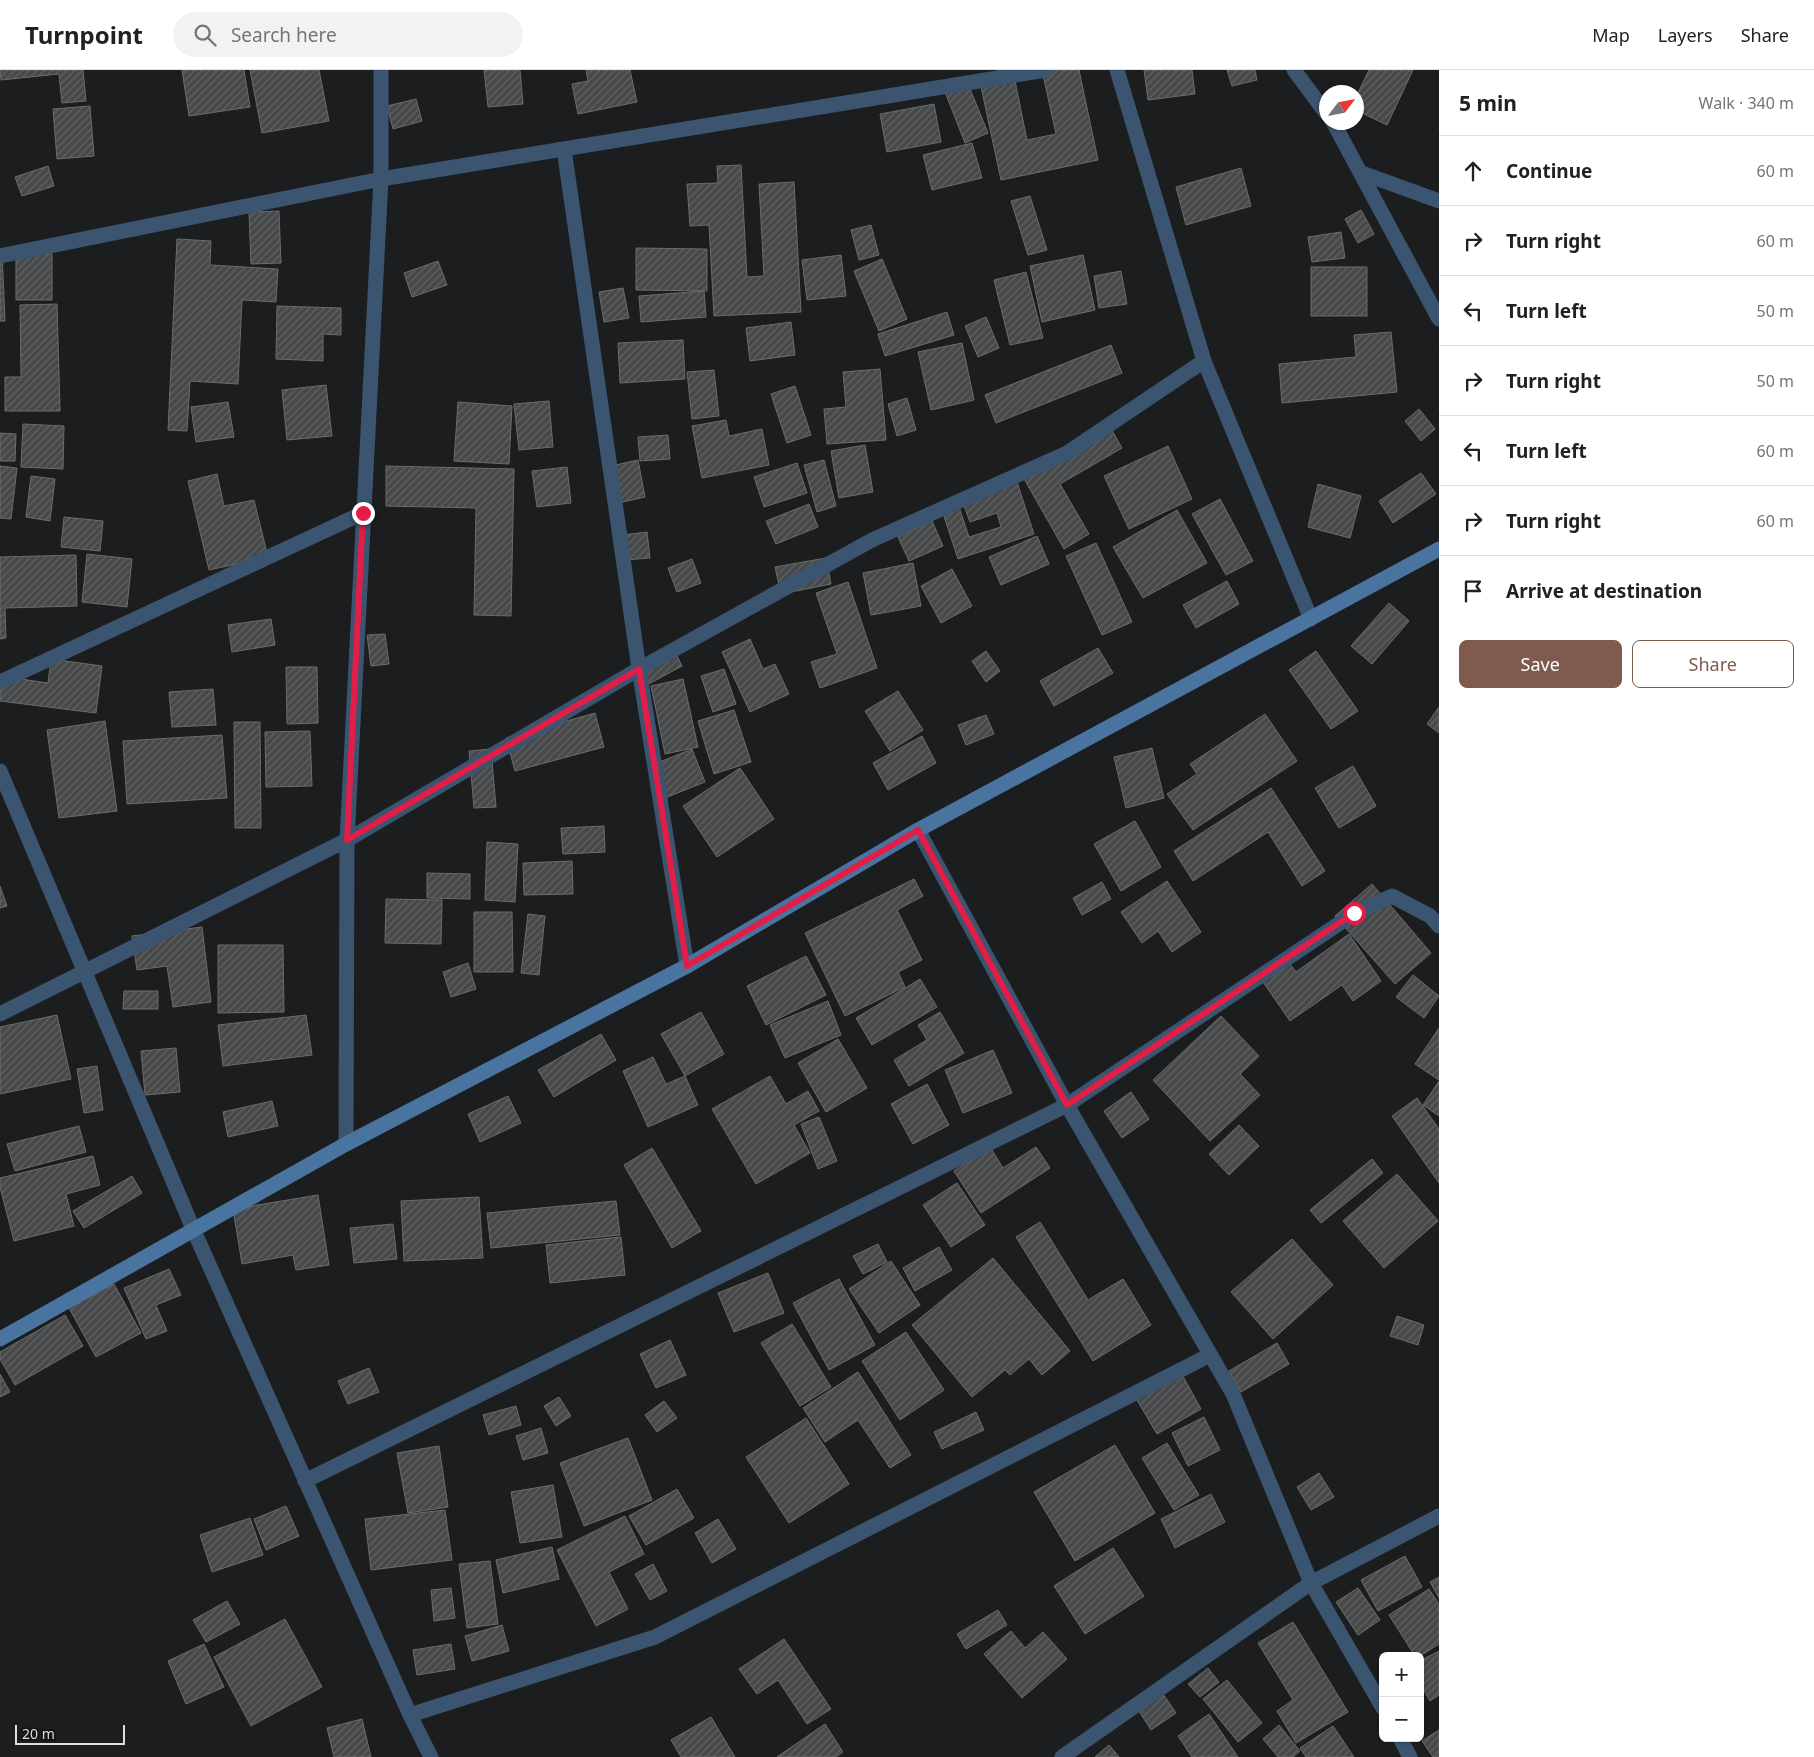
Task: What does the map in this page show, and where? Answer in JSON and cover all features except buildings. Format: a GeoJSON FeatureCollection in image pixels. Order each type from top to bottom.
{"type":"FeatureCollection","features":[{"type":"Feature","properties":{"kind":"street"},"geometry":{"type":"LineString","coordinates":[[346,1144],[347,840],[381,179],[381,70]]}},
{"type":"Feature","properties":{"kind":"street"},"geometry":{"type":"LineString","coordinates":[[0,256],[381,179],[1046,70]]}},
{"type":"Feature","properties":{"kind":"street"},"geometry":{"type":"LineString","coordinates":[[1117,70],[1204,361],[1310,620]]}},
{"type":"Feature","properties":{"kind":"street"},"geometry":{"type":"LineString","coordinates":[[1294,70],[1319,104]]}},
{"type":"Feature","properties":{"kind":"street"},"geometry":{"type":"LineString","coordinates":[[1338,130],[1439,319]]}},
{"type":"Feature","properties":{"kind":"street"},"geometry":{"type":"LineString","coordinates":[[564,149],[639,669],[687,966]]}},
{"type":"Feature","properties":{"kind":"street"},"geometry":{"type":"LineString","coordinates":[[1362,173],[1439,201]]}},
{"type":"Feature","properties":{"kind":"street"},"geometry":{"type":"LineString","coordinates":[[0,1014],[347,840],[639,669],[872,540],[1067,453],[1204,361]]}},
{"type":"Feature","properties":{"kind":"street"},"geometry":{"type":"LineString","coordinates":[[0,682],[363,513]]}},
{"type":"Feature","properties":{"kind":"street"},"geometry":{"type":"LineString","coordinates":[[0,1339],[346,1144],[687,966],[918,830],[1439,549]]}},
{"type":"Feature","properties":{"kind":"street"},"geometry":{"type":"LineString","coordinates":[[0,771],[194,1231],[410,1715],[431,1757]]}},
{"type":"Feature","properties":{"kind":"street"},"geometry":{"type":"LineString","coordinates":[[918,830],[1067,1105],[1233,1394],[1311,1583],[1379,1701]]}},
{"type":"Feature","properties":{"kind":"street"},"geometry":{"type":"LineString","coordinates":[[305,1481],[1067,1105],[1354,913],[1392,896],[1430,916],[1439,926]]}},
{"type":"Feature","properties":{"kind":"street"},"geometry":{"type":"LineString","coordinates":[[410,1715],[655,1637],[1210,1355]]}},
{"type":"Feature","properties":{"kind":"street"},"geometry":{"type":"LineString","coordinates":[[1062,1757],[1311,1583],[1439,1516]]}},
{"type":"Feature","properties":{"kind":"street"},"geometry":{"type":"LineString","coordinates":[[1402,1742],[1410,1757]]}},
{"type":"Feature","properties":{"kind":"route"},"geometry":{"type":"LineString","coordinates":[[363,513],[347,840],[639,669],[687,966],[918,830],[1067,1105],[1354,913]]}}]}
